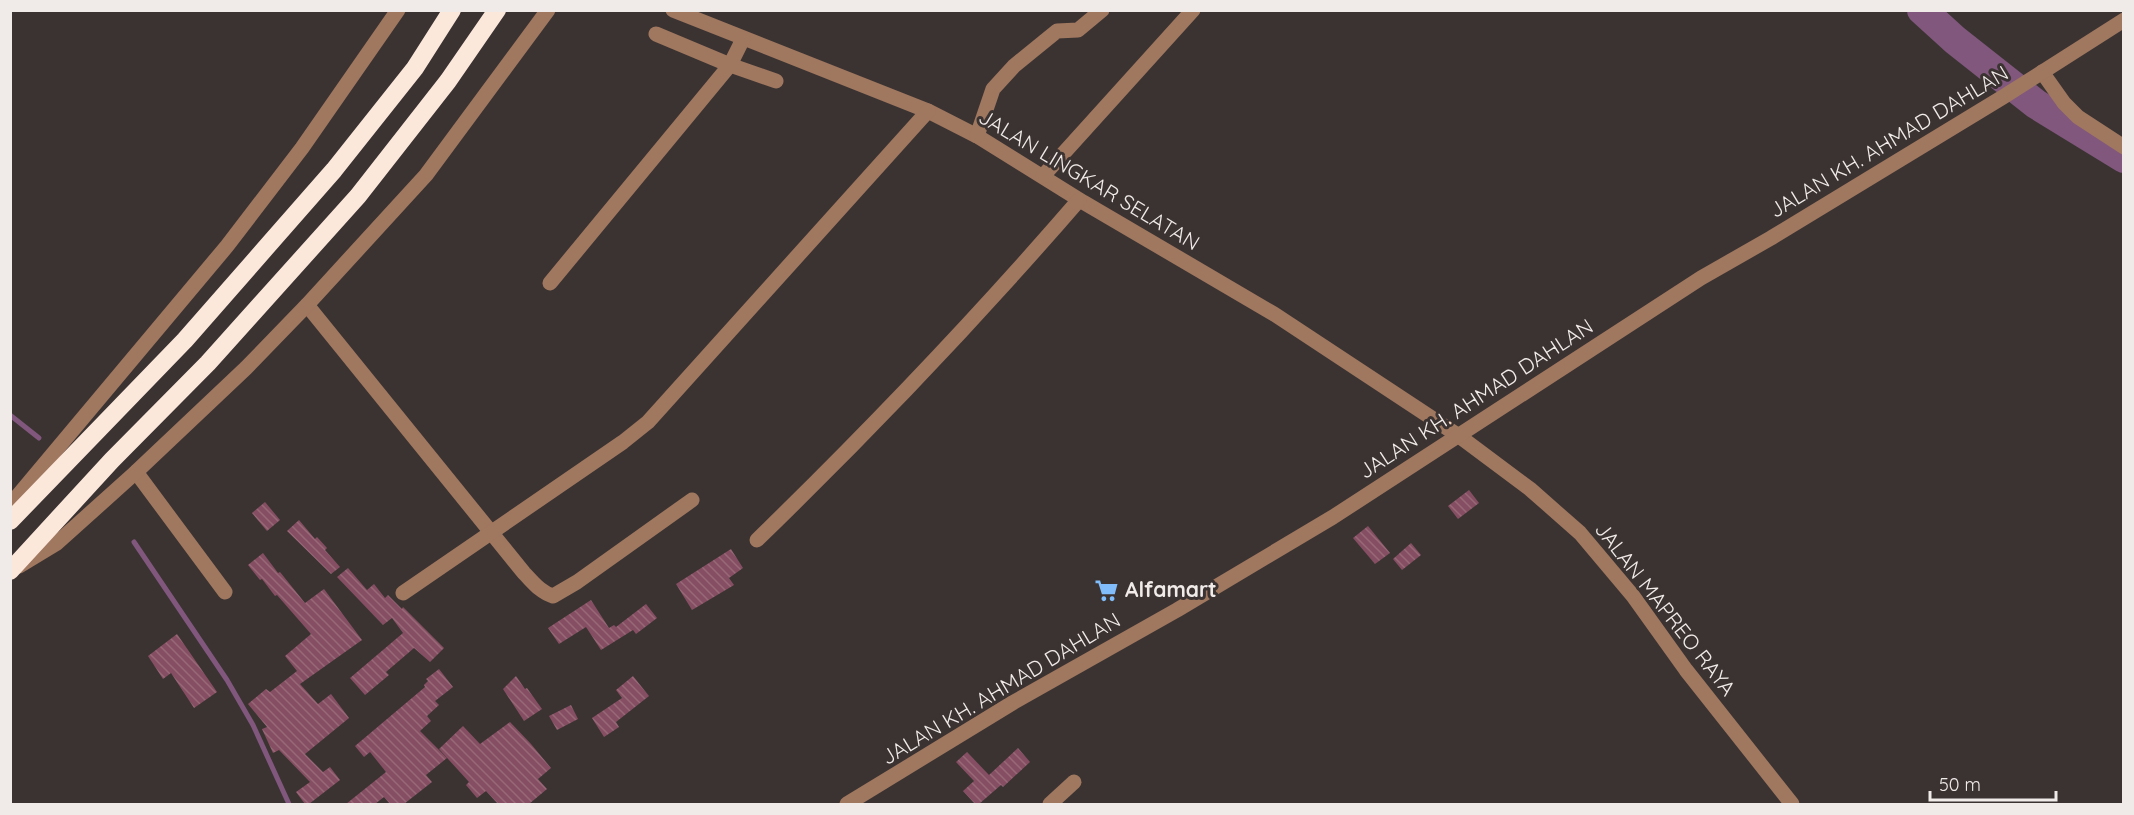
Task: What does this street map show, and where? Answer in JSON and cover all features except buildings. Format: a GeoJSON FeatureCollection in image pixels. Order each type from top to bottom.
{"type":"FeatureCollection","features":[{"type":"Feature","properties":{"kind":"highway"},"geometry":{"type":"LineString","coordinates":[[10,521],[185,340],[334,170],[415,68],[452,10]]}},
{"type":"Feature","properties":{"kind":"highway"},"geometry":{"type":"LineString","coordinates":[[10,571],[112,460],[254,313],[358,196],[448,81],[497,10]]}},
{"type":"Feature","properties":{"kind":"street"},"geometry":{"type":"LineString","coordinates":[[10,505],[227,246],[302,148],[398,10]]}},
{"type":"Feature","properties":{"kind":"street"},"geometry":{"type":"LineString","coordinates":[[10,571],[57,543],[246,368],[307,305],[426,175],[548,10]]}},
{"type":"Feature","properties":{"kind":"street","name":"JALAN LINGKAR SELATAN"},"geometry":{"type":"LineString","coordinates":[[673,10],[928,111],[977,136],[1079,200],[1274,314],[1463,433]]}},
{"type":"Feature","properties":{"kind":"street"},"geometry":{"type":"LineString","coordinates":[[977,136],[993,89],[1014,66],[1058,31],[1078,30],[1102,10]]}},
{"type":"Feature","properties":{"kind":"street"},"geometry":{"type":"LineString","coordinates":[[1043,176],[1192,10]]}},
{"type":"Feature","properties":{"kind":"street","name":"JALAN KH. AHMAD DAHLAN"},"geometry":{"type":"LineString","coordinates":[[847,804],[1014,702],[1177,610],[1333,517],[1701,278],[2003,98],[2124,20]]}},
{"type":"Feature","properties":{"kind":"street"},"geometry":{"type":"LineString","coordinates":[[656,34],[730,65],[776,81]]}},
{"type":"Feature","properties":{"kind":"street"},"geometry":{"type":"LineString","coordinates":[[550,283],[730,65],[743,39]]}},
{"type":"Feature","properties":{"kind":"street"},"geometry":{"type":"LineString","coordinates":[[2036,76],[2078,117],[2124,147]]}},
{"type":"Feature","properties":{"kind":"street"},"geometry":{"type":"LineString","coordinates":[[403,593],[623,442],[648,422],[928,111]]}},
{"type":"Feature","properties":{"kind":"street"},"geometry":{"type":"LineString","coordinates":[[757,540],[829,470],[1016,273],[1079,200]]}},
{"type":"Feature","properties":{"kind":"street"},"geometry":{"type":"LineString","coordinates":[[307,305],[537,588],[553,596],[577,582],[692,500]]}},
{"type":"Feature","properties":{"kind":"street","name":"JALAN MAPREO RAYA"},"geometry":{"type":"LineString","coordinates":[[1463,433],[1580,533],[1633,596],[1693,679],[1792,804]]}},
{"type":"Feature","properties":{"kind":"street"},"geometry":{"type":"LineString","coordinates":[[136,472],[225,592]]}},
{"type":"Feature","properties":{"kind":"street"},"geometry":{"type":"LineString","coordinates":[[1050,804],[1074,782]]}},
{"type":"Feature","properties":{"kind":"waterway"},"geometry":{"type":"LineString","coordinates":[[1922,10],[1955,40],[2036,104],[2124,158]]}},
{"type":"Feature","properties":{"kind":"waterway"},"geometry":{"type":"LineString","coordinates":[[10,415],[39,438]]}},
{"type":"Feature","properties":{"kind":"waterway"},"geometry":{"type":"LineString","coordinates":[[134,542],[227,680],[253,725],[289,804]]}},
{"type":"Feature","properties":{"kind":"place","name":"Alfamart"},"geometry":{"type":"Point","coordinates":[1107,590]}}]}
